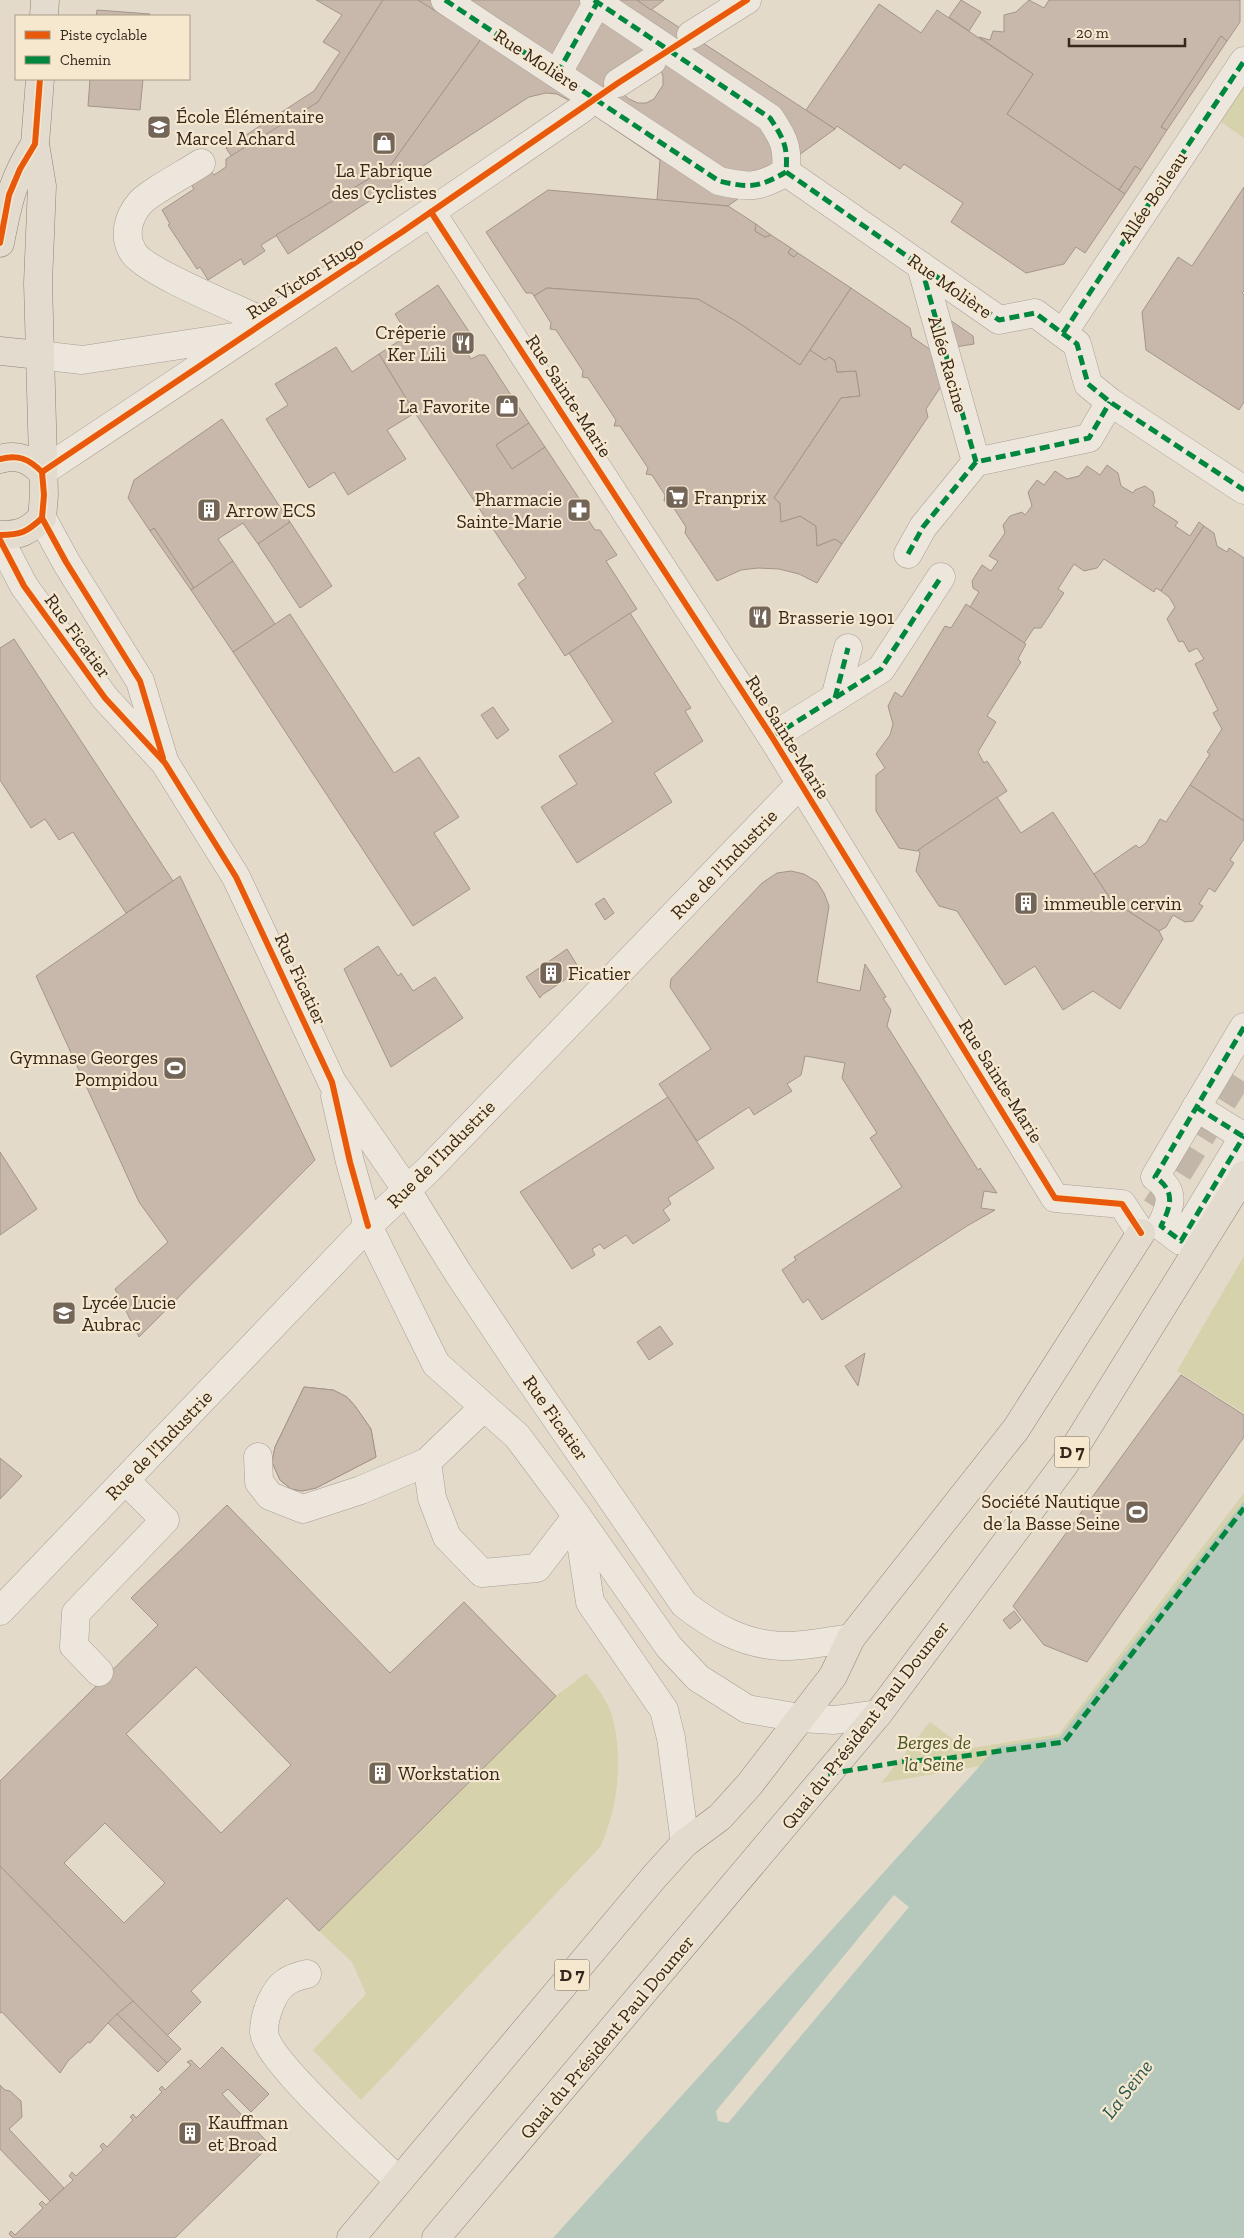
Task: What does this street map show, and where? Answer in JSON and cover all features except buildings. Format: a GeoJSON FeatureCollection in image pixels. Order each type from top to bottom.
{"type":"FeatureCollection","features":[{"type":"Feature","properties":{"kind":"main road"},"geometry":{"type":"LineString","coordinates":[[44,15],[45,0]]}},
{"type":"Feature","properties":{"kind":"main road"},"geometry":{"type":"LineString","coordinates":[[0,535],[14,535],[28,531],[42,518],[44,495],[38,282],[42,186],[35,144],[40,80]]}},
{"type":"Feature","properties":{"kind":"main road"},"geometry":{"type":"LineString","coordinates":[[0,243],[9,196],[20,169],[35,144]]}},
{"type":"Feature","properties":{"kind":"main road"},"geometry":{"type":"LineString","coordinates":[[0,352],[39,355]]}},
{"type":"Feature","properties":{"kind":"main road"},"geometry":{"type":"LineString","coordinates":[[0,459],[19,457],[34,463],[42,472]]}},
{"type":"Feature","properties":{"kind":"main road","name":"Quai du Président Paul Doumer"},"geometry":{"type":"LineString","coordinates":[[436,2238],[878,1714],[1064,1465],[1244,1175]]}},
{"type":"Feature","properties":{"kind":"main road","name":"D 7"},"geometry":{"type":"LineString","coordinates":[[351,2238],[655,1876],[685,1844],[720,1817],[749,1785],[833,1676],[851,1638],[1016,1429],[1141,1233]]}},
{"type":"Feature","properties":{"kind":"street","name":"Rue Molière"},"geometry":{"type":"LineString","coordinates":[[445,0],[719,181],[743,186],[768,182],[786,172],[998,320],[1035,313],[1077,344],[1088,384],[1110,402],[1244,490]]}},
{"type":"Feature","properties":{"kind":"street"},"geometry":{"type":"LineString","coordinates":[[691,35],[747,0]]}},
{"type":"Feature","properties":{"kind":"street"},"geometry":{"type":"LineString","coordinates":[[558,74],[596,1],[770,118],[783,138],[787,153],[786,172]]}},
{"type":"Feature","properties":{"kind":"street"},"geometry":{"type":"LineString","coordinates":[[618,83],[652,61]]}},
{"type":"Feature","properties":{"kind":"street","name":"Allée Boileau"},"geometry":{"type":"LineString","coordinates":[[1063,333],[1244,61]]}},
{"type":"Feature","properties":{"kind":"street","name":"Rue Victor Hugo"},"geometry":{"type":"LineString","coordinates":[[42,472],[583,108]]}},
{"type":"Feature","properties":{"kind":"street"},"geometry":{"type":"LineString","coordinates":[[201,163],[141,201],[130,217],[127,237],[134,254],[152,269],[256,328]]}},
{"type":"Feature","properties":{"kind":"street","name":"Rue Sainte-Marie"},"geometry":{"type":"LineString","coordinates":[[431,212],[772,737],[1055,1198],[1122,1204],[1141,1233]]}},
{"type":"Feature","properties":{"kind":"street","name":"Allée Racine"},"geometry":{"type":"LineString","coordinates":[[921,266],[976,462]]}},
{"type":"Feature","properties":{"kind":"street","name":"Rue Victor Hugo"},"geometry":{"type":"LineString","coordinates":[[39,355],[82,360],[256,328]]}},
{"type":"Feature","properties":{"kind":"street"},"geometry":{"type":"LineString","coordinates":[[908,554],[923,527],[976,462],[1089,438],[1110,402]]}},
{"type":"Feature","properties":{"kind":"street","name":"Rue Ficatier"},"geometry":{"type":"LineString","coordinates":[[42,518],[66,562],[140,680],[164,763]]}},
{"type":"Feature","properties":{"kind":"street","name":"Rue Ficatier"},"geometry":{"type":"LineString","coordinates":[[0,540],[24,586],[99,690],[164,763],[236,877],[332,1082],[406,1189],[513,1355],[684,1604],[704,1620],[727,1633],[754,1642],[783,1646],[851,1638]]}},
{"type":"Feature","properties":{"kind":"street"},"geometry":{"type":"LineString","coordinates":[[772,737],[881,669],[941,577]]}},
{"type":"Feature","properties":{"kind":"street"},"geometry":{"type":"LineString","coordinates":[[835,698],[848,648]]}},
{"type":"Feature","properties":{"kind":"street","name":"Rue de l'Industrie"},"geometry":{"type":"LineString","coordinates":[[0,1611],[368,1226],[426,1171],[800,784]]}},
{"type":"Feature","properties":{"kind":"street"},"geometry":{"type":"LineString","coordinates":[[1196,1107],[1244,1137],[1182,1241],[1162,1226],[1170,1204],[1170,1195],[1164,1183],[1155,1176],[1196,1107],[1244,1028]]}},
{"type":"Feature","properties":{"kind":"street","name":"Rue Ficatier"},"geometry":{"type":"LineString","coordinates":[[332,1082],[350,1162],[368,1226],[436,1364],[517,1436],[578,1516],[669,1647],[698,1678],[747,1709],[800,1718],[834,1720],[878,1714]]}},
{"type":"Feature","properties":{"kind":"street"},"geometry":{"type":"LineString","coordinates":[[258,1457],[259,1482],[270,1496],[303,1509],[361,1490],[427,1462],[484,1408]]}},
{"type":"Feature","properties":{"kind":"street"},"geometry":{"type":"LineString","coordinates":[[427,1462],[432,1498],[447,1537],[482,1573],[537,1568],[578,1516]]}},
{"type":"Feature","properties":{"kind":"street"},"geometry":{"type":"LineString","coordinates":[[99,1672],[74,1646],[76,1613],[165,1520],[125,1480]]}},
{"type":"Feature","properties":{"kind":"street","name":"Rue Ficatier"},"geometry":{"type":"LineString","coordinates":[[578,1516],[590,1602],[664,1710],[671,1738],[685,1844]]}},
{"type":"Feature","properties":{"kind":"street"},"geometry":{"type":"LineString","coordinates":[[307,1974],[295,1976],[277,1989],[267,2010],[264,2033],[275,2055],[297,2082],[399,2181]]}},
{"type":"Feature","properties":{"kind":"green space"},"geometry":{"type":"Polygon","coordinates":[[[1244,54],[1244,138],[1207,112],[1244,54]]]}},
{"type":"Feature","properties":{"kind":"green space"},"geometry":{"type":"Polygon","coordinates":[[[1244,1256],[1244,1413],[1177,1371],[1244,1256]]]}},
{"type":"Feature","properties":{"kind":"green space","name":"Berges de la Seine"},"geometry":{"type":"Polygon","coordinates":[[[1244,1493],[1244,1524],[1067,1751],[881,1783],[930,1722],[966,1749],[1059,1734],[1244,1493]]]}},
{"type":"Feature","properties":{"kind":"green space"},"geometry":{"type":"Polygon","coordinates":[[[586,1673],[609,1707],[617,1741],[618,1774],[616,1795],[607,1831],[601,1846],[361,2100],[313,2050],[366,1994],[352,1962],[319,1931],[556,1696],[586,1673]]]}},
{"type":"Feature","properties":{"kind":"water","name":"La Seine"},"geometry":{"type":"Polygon","coordinates":[[[1244,1501],[1244,2238],[553,2238],[997,1747],[1060,1737],[1244,1501]]]}},
{"type":"Feature","properties":{"kind":"pier"},"geometry":{"type":"Polygon","coordinates":[[[894,1895],[909,1907],[728,2123],[718,2121],[716,2111],[894,1895]]]}},
{"type":"Feature","properties":{"kind":"tunnel"},"geometry":{"type":"LineString","coordinates":[[1156,1208],[1244,1067]]}},
{"type":"Feature","properties":{"kind":"marked path"},"geometry":{"type":"LineString","coordinates":[[445,0],[719,181],[738,185],[754,185],[761,184],[786,172]]}},
{"type":"Feature","properties":{"kind":"marked path"},"geometry":{"type":"LineString","coordinates":[[594,0],[770,118],[779,132],[786,149],[786,172]]}},
{"type":"Feature","properties":{"kind":"marked path"},"geometry":{"type":"LineString","coordinates":[[557,74],[597,3]]}},
{"type":"Feature","properties":{"kind":"marked path"},"geometry":{"type":"LineString","coordinates":[[1063,333],[1244,61]]}},
{"type":"Feature","properties":{"kind":"marked path"},"geometry":{"type":"LineString","coordinates":[[786,172],[999,320],[1035,313],[1077,344],[1088,384],[1110,402],[1244,490]]}},
{"type":"Feature","properties":{"kind":"marked path"},"geometry":{"type":"LineString","coordinates":[[921,266],[976,462]]}},
{"type":"Feature","properties":{"kind":"marked path"},"geometry":{"type":"LineString","coordinates":[[908,554],[923,527],[976,462],[1089,438],[1110,402]]}},
{"type":"Feature","properties":{"kind":"marked path"},"geometry":{"type":"LineString","coordinates":[[772,737],[881,669],[941,577]]}},
{"type":"Feature","properties":{"kind":"marked path"},"geometry":{"type":"LineString","coordinates":[[835,698],[848,648]]}},
{"type":"Feature","properties":{"kind":"marked path"},"geometry":{"type":"LineString","coordinates":[[1244,1027],[1155,1177],[1162,1182],[1169,1193],[1170,1199],[1161,1226],[1181,1241],[1244,1136]]}},
{"type":"Feature","properties":{"kind":"marked path"},"geometry":{"type":"LineString","coordinates":[[1196,1107],[1244,1137]]}},
{"type":"Feature","properties":{"kind":"marked path"},"geometry":{"type":"LineString","coordinates":[[828,1774],[900,1762],[950,1758],[1064,1742],[1244,1508]]}},
{"type":"Feature","properties":{"kind":"cycle path"},"geometry":{"type":"LineString","coordinates":[[42,472],[402,232],[618,83],[747,0]]}},
{"type":"Feature","properties":{"kind":"cycle path"},"geometry":{"type":"LineString","coordinates":[[0,243],[9,195],[20,169],[35,144],[40,80]]}},
{"type":"Feature","properties":{"kind":"cycle path"},"geometry":{"type":"LineString","coordinates":[[431,212],[772,737],[1055,1198],[1122,1204],[1141,1233]]}},
{"type":"Feature","properties":{"kind":"cycle path"},"geometry":{"type":"LineString","coordinates":[[0,459],[18,457],[28,461],[42,472],[44,495],[42,518],[23,532],[0,535]]}},
{"type":"Feature","properties":{"kind":"cycle path"},"geometry":{"type":"LineString","coordinates":[[42,518],[66,562],[140,681],[163,758]]}},
{"type":"Feature","properties":{"kind":"cycle path"},"geometry":{"type":"LineString","coordinates":[[0,540],[24,586],[105,698],[165,763],[236,877],[332,1082],[350,1162],[368,1226]]}},
{"type":"Feature","properties":{"kind":"place","name":"École Élémentaire Marcel Achard"},"geometry":{"type":"Point","coordinates":[159,127]}},
{"type":"Feature","properties":{"kind":"place","name":"La Fabrique des Cyclistes"},"geometry":{"type":"Point","coordinates":[384,143]}},
{"type":"Feature","properties":{"kind":"place","name":"Crêperie Ker Lili"},"geometry":{"type":"Point","coordinates":[463,343]}},
{"type":"Feature","properties":{"kind":"place","name":"La Favorite"},"geometry":{"type":"Point","coordinates":[507,406]}},
{"type":"Feature","properties":{"kind":"place","name":"Franprix"},"geometry":{"type":"Point","coordinates":[677,497]}},
{"type":"Feature","properties":{"kind":"place","name":"Arrow ECS"},"geometry":{"type":"Point","coordinates":[209,510]}},
{"type":"Feature","properties":{"kind":"place","name":"Pharmacie Sainte-Marie"},"geometry":{"type":"Point","coordinates":[579,510]}},
{"type":"Feature","properties":{"kind":"place","name":"Brasserie 1901"},"geometry":{"type":"Point","coordinates":[760,617]}},
{"type":"Feature","properties":{"kind":"place","name":"immeuble cervin"},"geometry":{"type":"Point","coordinates":[1026,903]}},
{"type":"Feature","properties":{"kind":"place","name":"Ficatier"},"geometry":{"type":"Point","coordinates":[551,973]}},
{"type":"Feature","properties":{"kind":"place","name":"Gymnase Georges Pompidou"},"geometry":{"type":"Point","coordinates":[175,1068]}},
{"type":"Feature","properties":{"kind":"place","name":"Lycée Lucie Aubrac"},"geometry":{"type":"Point","coordinates":[64,1313]}},
{"type":"Feature","properties":{"kind":"place","name":"Société Nautique de la Basse Seine"},"geometry":{"type":"Point","coordinates":[1137,1512]}},
{"type":"Feature","properties":{"kind":"place","name":"Workstation"},"geometry":{"type":"Point","coordinates":[380,1773]}},
{"type":"Feature","properties":{"kind":"place","name":"Kauffman et Broad"},"geometry":{"type":"Point","coordinates":[190,2133]}}]}
